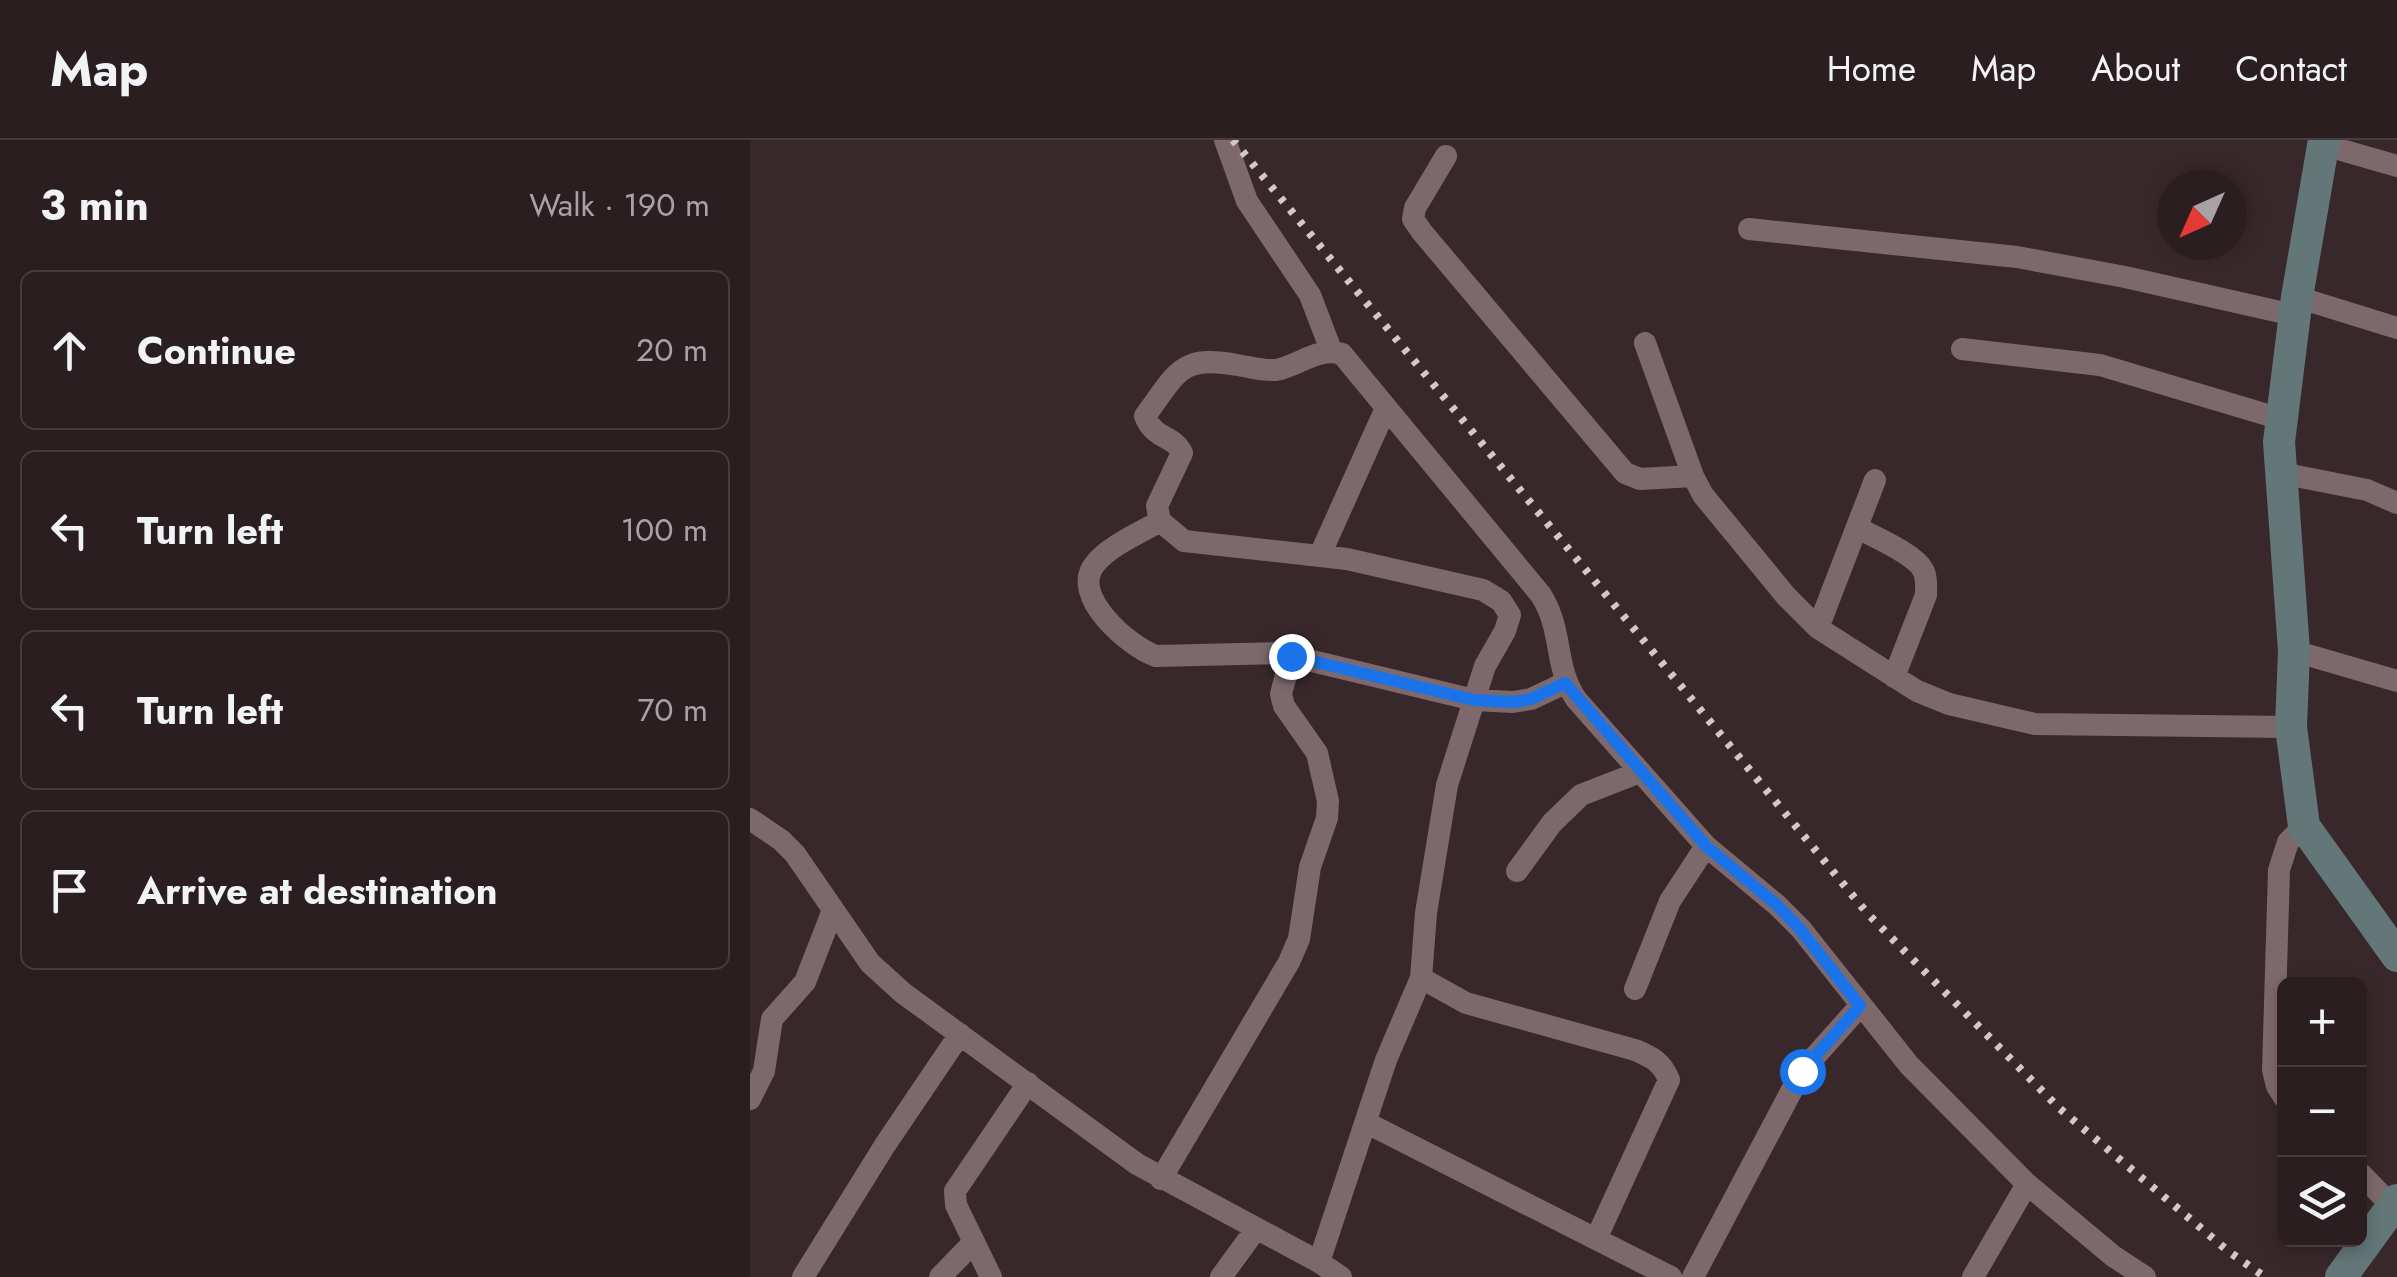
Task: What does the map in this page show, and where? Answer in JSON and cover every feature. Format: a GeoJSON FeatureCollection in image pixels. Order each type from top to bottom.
{"type":"FeatureCollection","features":[{"type":"Feature","properties":{"kind":"main road"},"geometry":{"type":"LineString","coordinates":[[2324,142],[2278,442],[2294,651],[2291,728],[2304,826],[2397,956]]}},
{"type":"Feature","properties":{"kind":"main road"},"geometry":{"type":"LineString","coordinates":[[2346,1270],[2395,1203]]}},
{"type":"Feature","properties":{"kind":"street"},"geometry":{"type":"LineString","coordinates":[[1226,140],[1254,214],[1310,295],[1331,350]]}},
{"type":"Feature","properties":{"kind":"street"},"geometry":{"type":"LineString","coordinates":[[2324,142],[2397,166]]}},
{"type":"Feature","properties":{"kind":"street"},"geometry":{"type":"LineString","coordinates":[[1446,156],[1415,208],[1413,219],[1422,232],[1625,473],[1640,479],[1693,476]]}},
{"type":"Feature","properties":{"kind":"street"},"geometry":{"type":"LineString","coordinates":[[1749,229],[2017,257],[2296,306],[2397,328]]}},
{"type":"Feature","properties":{"kind":"street"},"geometry":{"type":"LineString","coordinates":[[1645,343],[1703,495],[1786,596],[1818,628],[1894,677],[1949,704],[2016,722],[2291,728]]}},
{"type":"Feature","properties":{"kind":"street"},"geometry":{"type":"LineString","coordinates":[[1962,349],[2100,365],[2281,419]]}},
{"type":"Feature","properties":{"kind":"street"},"geometry":{"type":"LineString","coordinates":[[1320,1262],[1386,1060],[1421,978],[1426,913],[1448,785],[1486,666],[1510,615],[1501,601],[1483,590],[1320,555],[1194,543],[1171,533],[1160,521],[1157,506],[1182,453],[1178,446],[1150,428],[1145,416],[1182,368],[1208,359],[1270,370],[1331,350],[1342,354],[1541,595],[1558,630],[1565,683],[1640,772],[1706,846],[1789,917],[1909,1065],[2026,1184],[2113,1256],[2145,1277]]}},
{"type":"Feature","properties":{"kind":"street"},"geometry":{"type":"LineString","coordinates":[[1320,555],[1386,408]]}},
{"type":"Feature","properties":{"kind":"street"},"geometry":{"type":"LineString","coordinates":[[2281,474],[2367,490],[2397,503]]}},
{"type":"Feature","properties":{"kind":"street"},"geometry":{"type":"LineString","coordinates":[[1818,628],[1875,480]]}},
{"type":"Feature","properties":{"kind":"street"},"geometry":{"type":"LineString","coordinates":[[1160,521],[1096,561],[1088,574],[1089,589],[1106,620],[1143,652],[1156,656],[1279,653],[1474,700],[1531,699],[1565,683]]}},
{"type":"Feature","properties":{"kind":"street"},"geometry":{"type":"LineString","coordinates":[[1858,528],[1923,568],[1926,596],[1894,677]]}},
{"type":"Feature","properties":{"kind":"street"},"geometry":{"type":"LineString","coordinates":[[2294,651],[2397,681]]}},
{"type":"Feature","properties":{"kind":"street"},"geometry":{"type":"LineString","coordinates":[[1161,1179],[1299,940],[1310,867],[1328,818],[1328,802],[1318,753],[1284,706],[1281,694],[1291,656]]}},
{"type":"Feature","properties":{"kind":"street"},"geometry":{"type":"LineString","coordinates":[[1518,871],[1552,823],[1580,796],[1640,772]]}},
{"type":"Feature","properties":{"kind":"street"},"geometry":{"type":"LineString","coordinates":[[750,819],[796,854],[870,963],[888,981],[1161,1179],[1342,1277]]}},
{"type":"Feature","properties":{"kind":"street"},"geometry":{"type":"LineString","coordinates":[[2277,1086],[2273,1070],[2279,870],[2288,842],[2304,826]]}},
{"type":"Feature","properties":{"kind":"street"},"geometry":{"type":"LineString","coordinates":[[1635,988],[1665,912],[1706,846]]}},
{"type":"Feature","properties":{"kind":"street"},"geometry":{"type":"LineString","coordinates":[[750,1099],[764,1071],[772,1020],[805,982],[834,910]]}},
{"type":"Feature","properties":{"kind":"street"},"geometry":{"type":"LineString","coordinates":[[1421,978],[1466,1003],[1635,1050],[1654,1058],[1664,1068],[1669,1080],[1596,1240]]}},
{"type":"Feature","properties":{"kind":"street"},"geometry":{"type":"LineString","coordinates":[[1693,1277],[1802,1071],[1860,1006]]}},
{"type":"Feature","properties":{"kind":"street"},"geometry":{"type":"LineString","coordinates":[[803,1277],[960,1034]]}},
{"type":"Feature","properties":{"kind":"street"},"geometry":{"type":"LineString","coordinates":[[991,1277],[956,1205],[955,1191],[1028,1083]]}},
{"type":"Feature","properties":{"kind":"street"},"geometry":{"type":"LineString","coordinates":[[1367,1124],[1670,1277]]}},
{"type":"Feature","properties":{"kind":"street"},"geometry":{"type":"LineString","coordinates":[[2367,1179],[2395,1203]]}},
{"type":"Feature","properties":{"kind":"street"},"geometry":{"type":"LineString","coordinates":[[1973,1277],[2026,1184]]}},
{"type":"Feature","properties":{"kind":"street"},"geometry":{"type":"LineString","coordinates":[[1222,1277],[1256,1229]]}},
{"type":"Feature","properties":{"kind":"street"},"geometry":{"type":"LineString","coordinates":[[940,1277],[974,1242]]}},
{"type":"Feature","properties":{"kind":"railway"},"geometry":{"type":"LineString","coordinates":[[1233,140],[1867,913],[2059,1108],[2228,1251],[2265,1277]]}},
{"type":"Feature","properties":{"kind":"route"},"geometry":{"type":"LineString","coordinates":[[1291,656],[1474,700],[1531,699],[1565,683],[1706,846],[1800,929],[1860,1006],[1802,1071]]}}]}
